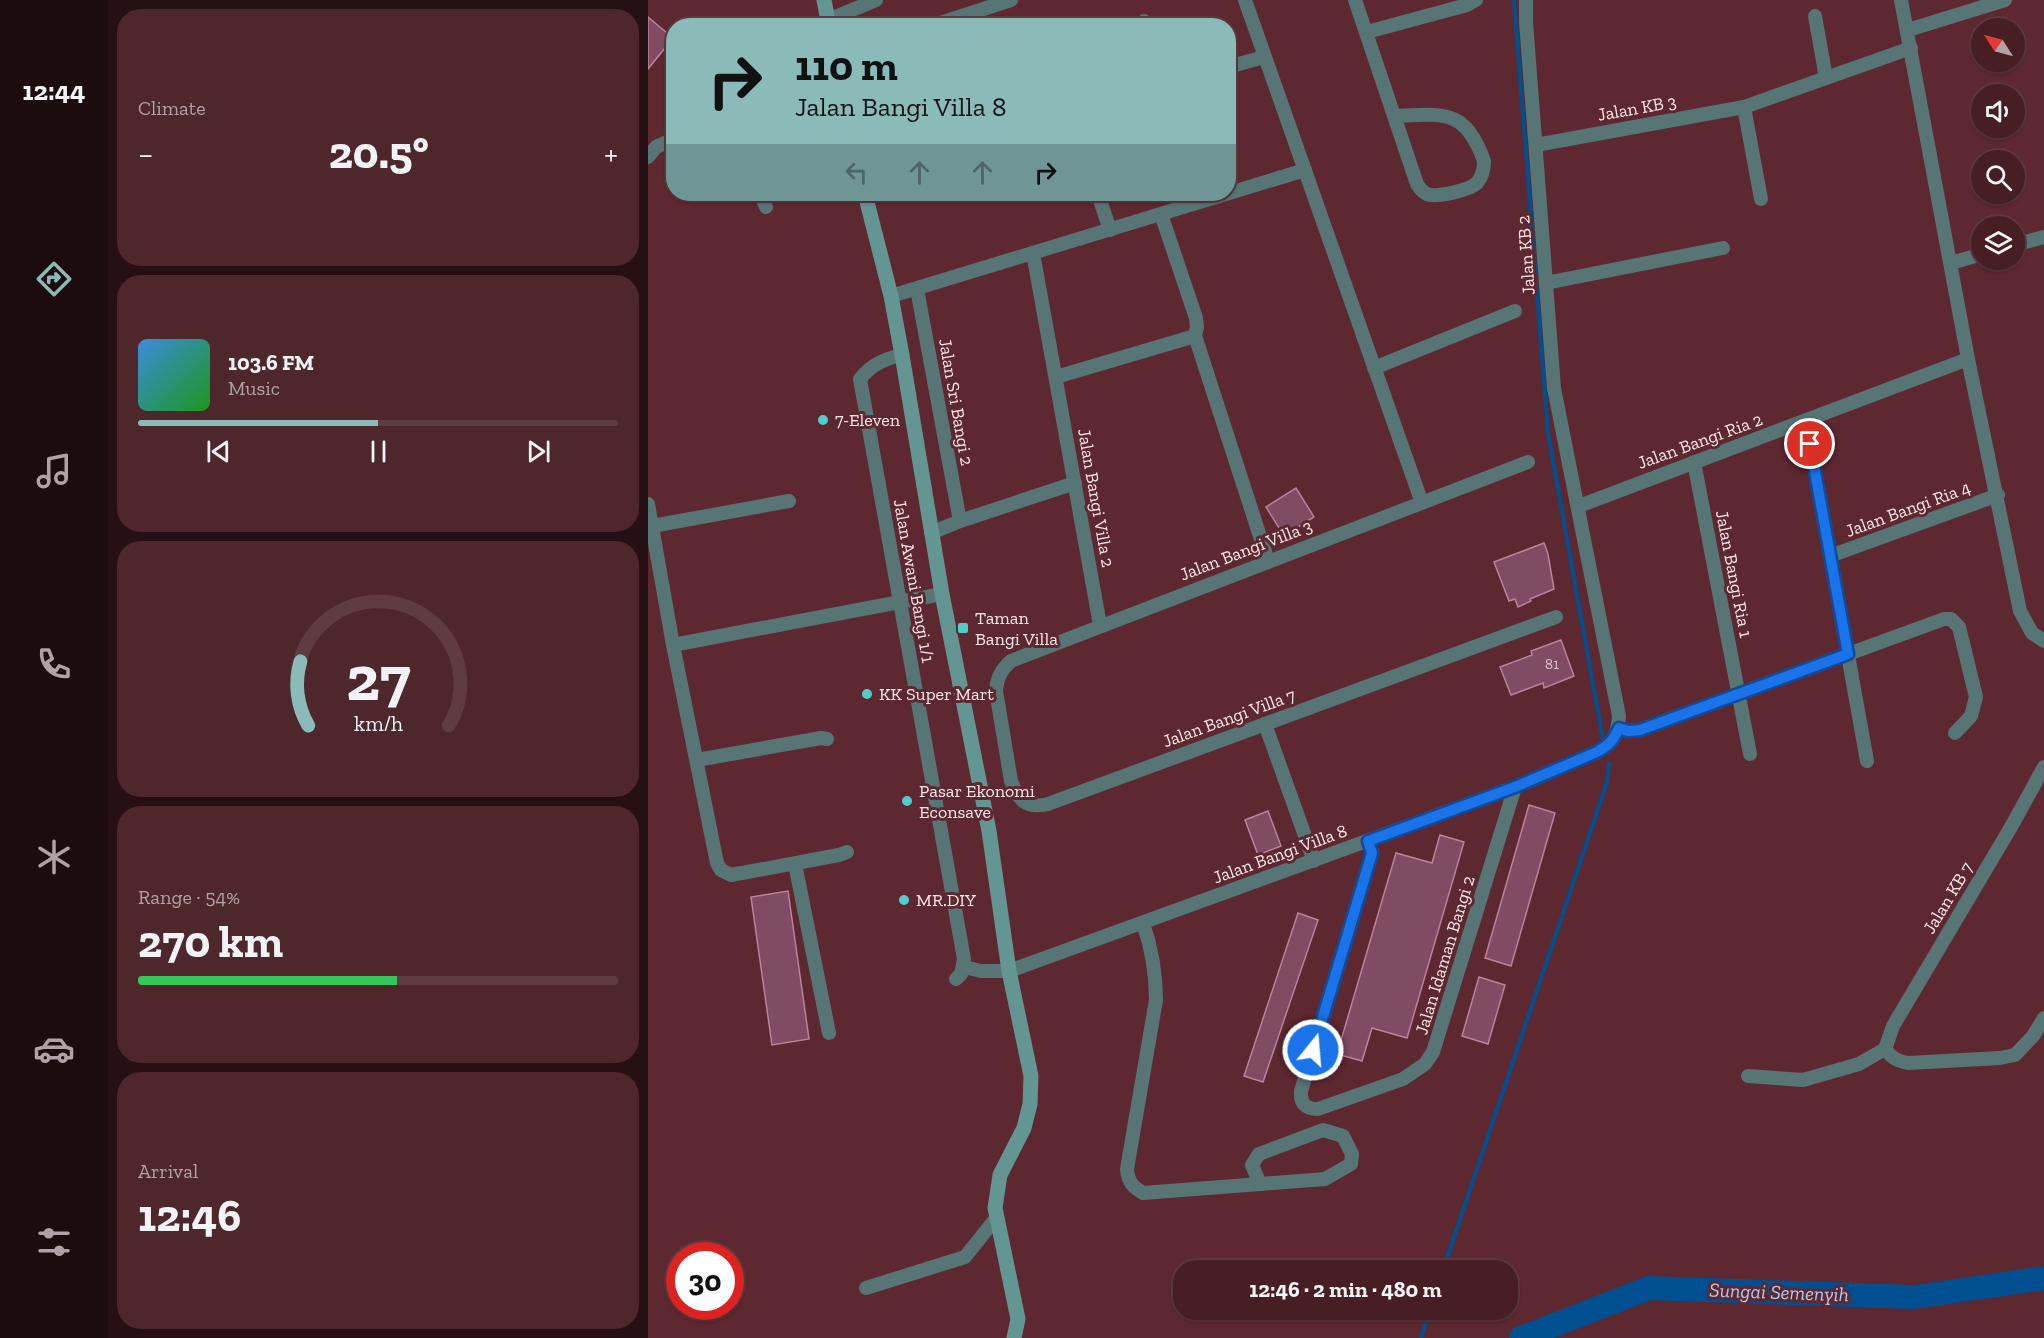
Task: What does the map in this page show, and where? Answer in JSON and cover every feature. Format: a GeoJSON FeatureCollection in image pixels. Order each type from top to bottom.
{"type":"FeatureCollection","features":[{"type":"Feature","properties":{"kind":"street"},"geometry":{"type":"LineString","coordinates":[[824,0],[827,18]]}},
{"type":"Feature","properties":{"kind":"street"},"geometry":{"type":"LineString","coordinates":[[956,18],[1011,0]]}},
{"type":"Feature","properties":{"kind":"street"},"geometry":{"type":"LineString","coordinates":[[1245,0],[1422,503]]}},
{"type":"Feature","properties":{"kind":"street"},"geometry":{"type":"LineString","coordinates":[[1355,0],[1366,32],[1394,116],[1417,184],[1422,191],[1436,196],[1469,188],[1479,180],[1484,161],[1471,133],[1462,123],[1440,114],[1394,116]]}},
{"type":"Feature","properties":{"kind":"street","name":"Jalan KB 2"},"geometry":{"type":"LineString","coordinates":[[1526,0],[1554,388],[1579,506],[1619,716],[1619,728]]}},
{"type":"Feature","properties":{"kind":"street"},"geometry":{"type":"LineString","coordinates":[[1901,0],[1968,358],[1998,495],[2020,611],[2032,633],[2044,641]]}},
{"type":"Feature","properties":{"kind":"street"},"geometry":{"type":"LineString","coordinates":[[1908,30],[2005,0]]}},
{"type":"Feature","properties":{"kind":"street"},"geometry":{"type":"LineString","coordinates":[[837,18],[867,2]]}},
{"type":"Feature","properties":{"kind":"street"},"geometry":{"type":"LineString","coordinates":[[1366,32],[1472,3]]}},
{"type":"Feature","properties":{"kind":"street"},"geometry":{"type":"LineString","coordinates":[[1815,16],[1826,78]]}},
{"type":"Feature","properties":{"kind":"street","name":"Jalan KB 3"},"geometry":{"type":"LineString","coordinates":[[1536,145],[1744,107],[1911,48]]}},
{"type":"Feature","properties":{"kind":"street"},"geometry":{"type":"LineString","coordinates":[[1236,65],[1264,57]]}},
{"type":"Feature","properties":{"kind":"street"},"geometry":{"type":"LineString","coordinates":[[1744,107],[1761,199]]}},
{"type":"Feature","properties":{"kind":"street"},"geometry":{"type":"LineString","coordinates":[[648,157],[656,147],[666,143]]}},
{"type":"Feature","properties":{"kind":"street"},"geometry":{"type":"LineString","coordinates":[[1236,192],[1305,171]]}},
{"type":"Feature","properties":{"kind":"street"},"geometry":{"type":"LineString","coordinates":[[764,201],[766,207]]}},
{"type":"Feature","properties":{"kind":"street"},"geometry":{"type":"LineString","coordinates":[[867,201],[891,296],[942,594],[989,831],[1009,972],[1031,1076],[1030,1104],[1023,1128],[1000,1175],[995,1208],[1018,1318],[1014,1338]]}},
{"type":"Feature","properties":{"kind":"street"},"geometry":{"type":"LineString","coordinates":[[1100,201],[1110,230]]}},
{"type":"Feature","properties":{"kind":"street"},"geometry":{"type":"LineString","coordinates":[[891,296],[1205,201]]}},
{"type":"Feature","properties":{"kind":"street"},"geometry":{"type":"LineString","coordinates":[[1161,214],[1196,318],[1195,336],[1268,561]]}},
{"type":"Feature","properties":{"kind":"street"},"geometry":{"type":"LineString","coordinates":[[2025,242],[2044,237]]}},
{"type":"Feature","properties":{"kind":"street"},"geometry":{"type":"LineString","coordinates":[[1546,283],[1723,248]]}},
{"type":"Feature","properties":{"kind":"street","name":"Jalan Bangi Villa 2"},"geometry":{"type":"LineString","coordinates":[[1033,253],[1100,626]]}},
{"type":"Feature","properties":{"kind":"street"},"geometry":{"type":"LineString","coordinates":[[1951,263],[1971,257]]}},
{"type":"Feature","properties":{"kind":"street","name":"Jalan Sri Bangi 2"},"geometry":{"type":"LineString","coordinates":[[917,289],[960,521]]}},
{"type":"Feature","properties":{"kind":"street"},"geometry":{"type":"LineString","coordinates":[[1374,368],[1515,311]]}},
{"type":"Feature","properties":{"kind":"street"},"geometry":{"type":"LineString","coordinates":[[1056,377],[1195,336]]}},
{"type":"Feature","properties":{"kind":"street","name":"Jalan Awani Bangi 1/1"},"geometry":{"type":"LineString","coordinates":[[902,355],[883,359],[867,370],[860,379],[964,966]]}},
{"type":"Feature","properties":{"kind":"street","name":"Jalan Bangi Ria 2"},"geometry":{"type":"LineString","coordinates":[[1579,506],[1968,358]]}},
{"type":"Feature","properties":{"kind":"street"},"geometry":{"type":"LineString","coordinates":[[1806,421],[1867,761]]}},
{"type":"Feature","properties":{"kind":"street","name":"Jalan Bangi Villa 3"},"geometry":{"type":"LineString","coordinates":[[996,691],[997,679],[1003,668],[1011,661],[1528,462]]}},
{"type":"Feature","properties":{"kind":"street","name":"Jalan Bangi Ria 1"},"geometry":{"type":"LineString","coordinates":[[1694,462],[1750,754]]}},
{"type":"Feature","properties":{"kind":"street"},"geometry":{"type":"LineString","coordinates":[[931,533],[960,521],[1075,483]]}},
{"type":"Feature","properties":{"kind":"street","name":"Jalan Bangi Ria 4"},"geometry":{"type":"LineString","coordinates":[[1830,556],[1998,495]]}},
{"type":"Feature","properties":{"kind":"street"},"geometry":{"type":"LineString","coordinates":[[652,526],[789,501]]}},
{"type":"Feature","properties":{"kind":"street"},"geometry":{"type":"LineString","coordinates":[[648,504],[673,645],[717,863],[726,874],[739,875],[847,852]]}},
{"type":"Feature","properties":{"kind":"street"},"geometry":{"type":"LineString","coordinates":[[673,645],[942,594]]}},
{"type":"Feature","properties":{"kind":"street","name":"Jalan Bangi Villa 7"},"geometry":{"type":"LineString","coordinates":[[996,691],[1011,781],[1016,795],[1026,804],[1037,807],[1556,616]]}},
{"type":"Feature","properties":{"kind":"street"},"geometry":{"type":"LineString","coordinates":[[1619,728],[1628,731],[1640,730],[1944,619],[1951,619],[1959,627],[1976,697],[1971,716],[1955,733]]}},
{"type":"Feature","properties":{"kind":"street"},"geometry":{"type":"LineString","coordinates":[[1265,724],[1314,861]]}},
{"type":"Feature","properties":{"kind":"street","name":"Jalan Bangi Villa 8"},"geometry":{"type":"LineString","coordinates":[[1009,972],[1515,787],[1597,752],[1615,738],[1619,728]]}},
{"type":"Feature","properties":{"kind":"street"},"geometry":{"type":"LineString","coordinates":[[697,760],[821,738],[827,739]]}},
{"type":"Feature","properties":{"kind":"street","name":"Jalan KB 7"},"geometry":{"type":"LineString","coordinates":[[1885,1049],[1893,1026],[2044,767]]}},
{"type":"Feature","properties":{"kind":"street","name":"Jalan Idaman Bangi 2"},"geometry":{"type":"LineString","coordinates":[[1368,841],[1372,853],[1300,1098],[1303,1105],[1311,1109],[1318,1109],[1403,1079],[1425,1064],[1433,1052],[1515,787]]}},
{"type":"Feature","properties":{"kind":"street"},"geometry":{"type":"LineString","coordinates":[[795,864],[829,1033]]}},
{"type":"Feature","properties":{"kind":"street"},"geometry":{"type":"LineString","coordinates":[[1143,923],[1153,953],[1156,1000],[1127,1169],[1128,1179],[1143,1194],[1260,1185],[1325,1179],[1351,1164],[1352,1154],[1343,1136],[1323,1130],[1259,1154],[1252,1165],[1260,1185]]}},
{"type":"Feature","properties":{"kind":"street"},"geometry":{"type":"LineString","coordinates":[[956,979],[964,966],[981,971],[1009,972]]}},
{"type":"Feature","properties":{"kind":"street"},"geometry":{"type":"LineString","coordinates":[[1748,1076],[1803,1080],[1859,1064],[1885,1049],[1898,1061],[1908,1063],[2000,1058],[2015,1055],[2033,1036],[2044,1018]]}},
{"type":"Feature","properties":{"kind":"street"},"geometry":{"type":"LineString","coordinates":[[866,1288],[965,1257],[997,1217]]}},
{"type":"Feature","properties":{"kind":"building"},"geometry":{"type":"Polygon","coordinates":[[[648,17],[666,32],[666,47],[648,69],[648,17]]]}},
{"type":"Feature","properties":{"kind":"building"},"geometry":{"type":"Polygon","coordinates":[[[1296,488],[1314,517],[1284,536],[1266,507],[1296,488]]]}},
{"type":"Feature","properties":{"kind":"building"},"geometry":{"type":"Polygon","coordinates":[[[1544,543],[1554,589],[1518,607],[1515,599],[1509,601],[1494,562],[1544,543]]]}},
{"type":"Feature","properties":{"kind":"building"},"geometry":{"type":"Polygon","coordinates":[[[1561,640],[1574,676],[1544,688],[1543,683],[1511,695],[1500,667],[1532,655],[1531,651],[1561,640]]]}},
{"type":"Feature","properties":{"kind":"building"},"geometry":{"type":"Polygon","coordinates":[[[1529,805],[1555,813],[1511,966],[1485,958],[1529,805]]]}},
{"type":"Feature","properties":{"kind":"building"},"geometry":{"type":"Polygon","coordinates":[[[1268,811],[1281,846],[1258,855],[1245,820],[1268,811]]]}},
{"type":"Feature","properties":{"kind":"building"},"geometry":{"type":"Polygon","coordinates":[[[1440,835],[1464,842],[1407,1038],[1372,1028],[1362,1061],[1337,1054],[1396,853],[1432,863],[1440,835]]]}},
{"type":"Feature","properties":{"kind":"building"},"geometry":{"type":"Polygon","coordinates":[[[788,891],[809,1039],[772,1045],[751,897],[788,891]]]}},
{"type":"Feature","properties":{"kind":"building"},"geometry":{"type":"Polygon","coordinates":[[[1298,913],[1318,920],[1263,1082],[1244,1076],[1298,913]]]}},
{"type":"Feature","properties":{"kind":"building"},"geometry":{"type":"Polygon","coordinates":[[[1479,977],[1505,985],[1488,1044],[1462,1036],[1479,977]]]}},
{"type":"Feature","properties":{"kind":"waterway"},"geometry":{"type":"LineString","coordinates":[[1514,0],[1548,433],[1603,740]]}},
{"type":"Feature","properties":{"kind":"waterway"},"geometry":{"type":"LineString","coordinates":[[1446,1260],[1607,782],[1609,763]]}},
{"type":"Feature","properties":{"kind":"waterway","name":"Sungai Semenyih"},"geometry":{"type":"LineString","coordinates":[[1521,1338],[1649,1288],[1914,1297],[2044,1278]]}},
{"type":"Feature","properties":{"kind":"waterway"},"geometry":{"type":"LineString","coordinates":[[1421,1338],[1427,1320]]}},
{"type":"Feature","properties":{"kind":"place","name":"7-Eleven"},"geometry":{"type":"Point","coordinates":[823,420]}},
{"type":"Feature","properties":{"kind":"place","name":"Taman Bangi Villa"},"geometry":{"type":"Point","coordinates":[963,628]}},
{"type":"Feature","properties":{"kind":"place","name":"KK Super Mart"},"geometry":{"type":"Point","coordinates":[867,694]}},
{"type":"Feature","properties":{"kind":"place","name":"Pasar Ekonomi Econsave"},"geometry":{"type":"Point","coordinates":[907,801]}},
{"type":"Feature","properties":{"kind":"place","name":"MR.DIY"},"geometry":{"type":"Point","coordinates":[904,900]}},
{"type":"Feature","properties":{"kind":"route"},"geometry":{"type":"LineString","coordinates":[[1313,1050],[1372,853],[1368,841],[1515,787],[1597,752],[1615,738],[1619,728],[1628,731],[1640,730],[1848,654],[1810,444]]}}]}
